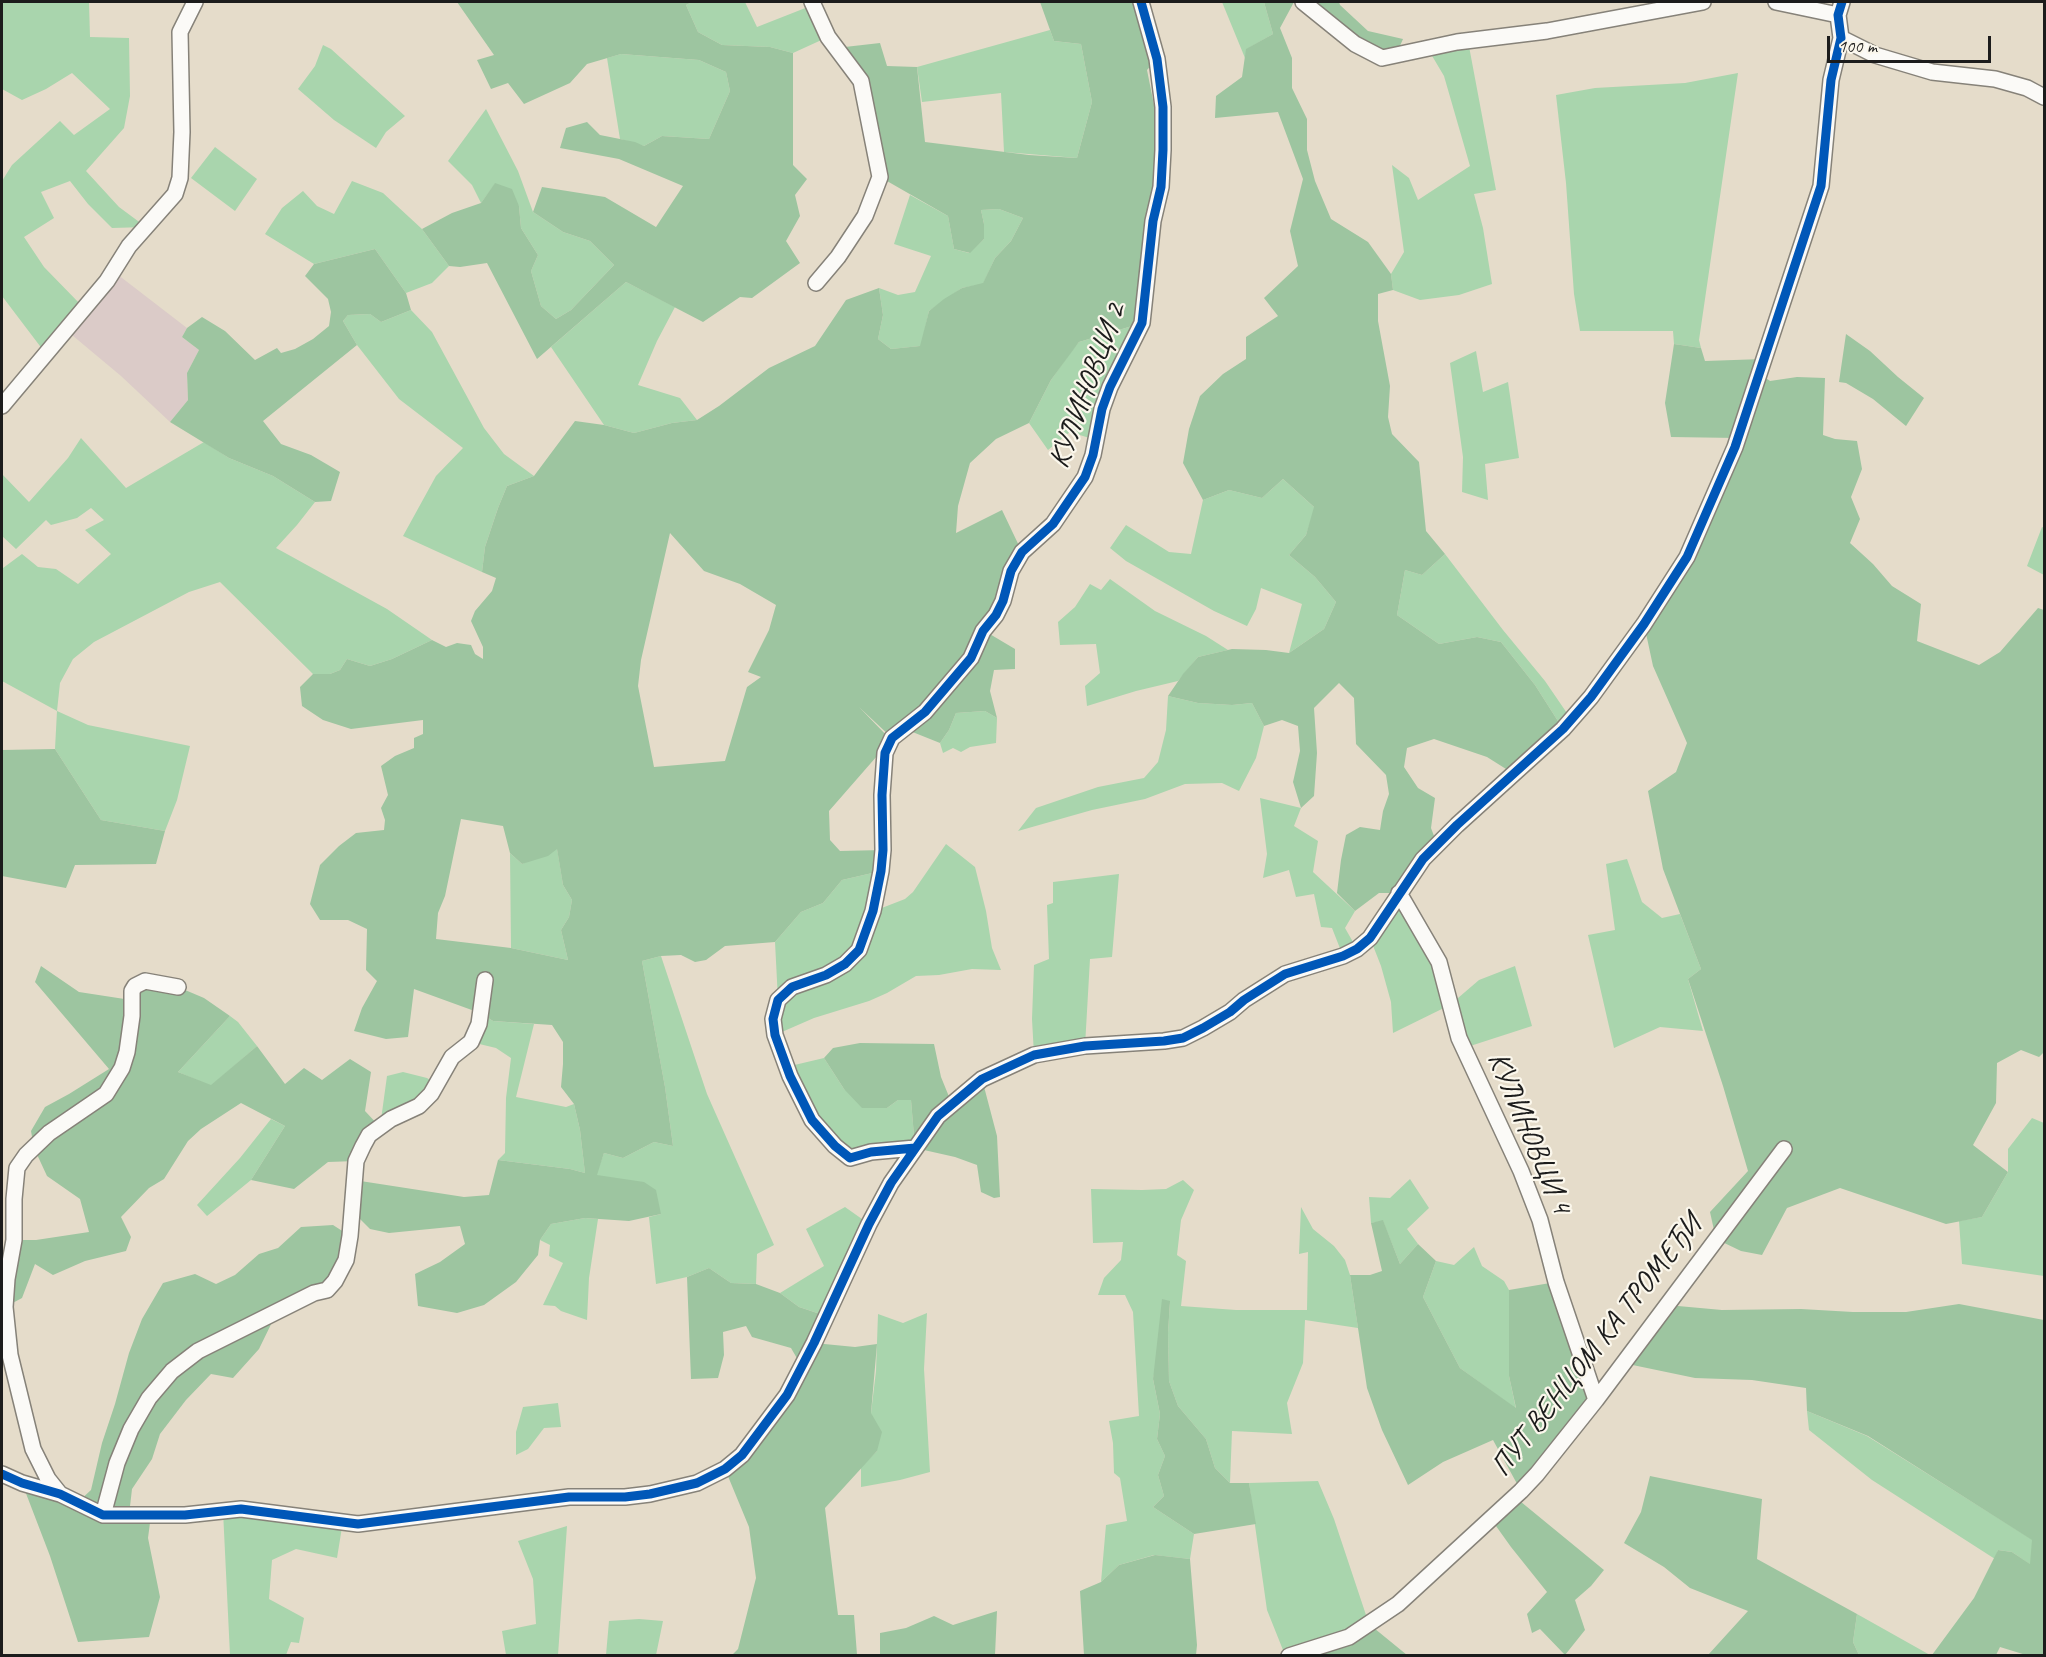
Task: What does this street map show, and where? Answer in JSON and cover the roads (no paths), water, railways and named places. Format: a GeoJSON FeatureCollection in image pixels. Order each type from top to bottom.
{"type":"FeatureCollection","features":[{"type":"Feature","properties":{"kind":"street"},"geometry":{"type":"LineString","coordinates":[[2,406],[107,281],[129,246],[175,194],[180,178],[182,132],[180,32],[195,2]]}},
{"type":"Feature","properties":{"kind":"street"},"geometry":{"type":"LineString","coordinates":[[812,2],[828,37],[861,81],[880,177],[865,216],[838,257],[816,283]]}},
{"type":"Feature","properties":{"kind":"street","name":"КУЛИНОВЦИ 2"},"geometry":{"type":"LineString","coordinates":[[915,1148],[871,1152],[850,1158],[835,1146],[812,1120],[790,1076],[775,1035],[773,1020],[778,1000],[792,987],[836,969],[845,964],[859,950],[873,911],[881,871],[885,753],[892,738],[925,712],[971,657],[982,631],[996,615],[1003,601],[1011,571],[1022,552],[1053,524],[1085,477],[1094,454],[1102,408],[1142,323],[1153,221],[1161,187],[1163,107],[1157,59],[1141,2]]}},
{"type":"Feature","properties":{"kind":"street"},"geometry":{"type":"LineString","coordinates":[[1303,2],[1355,44],[1382,58],[1457,42],[1547,30],[1702,2]]}},
{"type":"Feature","properties":{"kind":"street"},"geometry":{"type":"LineString","coordinates":[[2,1474],[22,1483],[60,1494],[103,1515],[185,1515],[242,1509],[358,1524],[569,1497],[626,1497],[650,1494],[709,1478],[742,1455],[787,1395],[891,1183],[938,1116],[982,1079],[1034,1056],[1085,1046],[1183,1038],[1203,1029],[1285,974],[1343,956],[1357,949],[1370,938],[1423,859],[1450,831],[1563,729],[1591,697],[1644,624],[1687,557],[1735,447],[1821,186],[1831,80],[1841,38],[1840,8],[1776,2]]}},
{"type":"Feature","properties":{"kind":"street"},"geometry":{"type":"LineString","coordinates":[[1841,38],[1875,55],[1932,72],[1995,79],[2027,88],[2044,97]]}},
{"type":"Feature","properties":{"kind":"street","name":"КУЛИНОВЦИ 4"},"geometry":{"type":"LineString","coordinates":[[1399,893],[1439,962],[1459,1038],[1521,1171],[1540,1221],[1556,1282],[1596,1400]]}},
{"type":"Feature","properties":{"kind":"street"},"geometry":{"type":"LineString","coordinates":[[103,1515],[117,1463],[131,1429],[149,1398],[172,1371],[198,1351],[314,1293],[327,1290],[335,1281],[346,1260],[356,1161],[363,1146],[369,1135],[391,1119],[419,1106],[431,1094],[452,1057],[471,1042],[479,1024],[485,980]]}},
{"type":"Feature","properties":{"kind":"street"},"geometry":{"type":"LineString","coordinates":[[60,1494],[48,1479],[33,1449],[10,1355],[5,1306],[14,1240],[17,1168],[26,1155],[49,1133],[106,1094],[122,1068],[127,1052],[132,1016],[132,991],[135,986],[140,982],[150,981],[178,987]]}},
{"type":"Feature","properties":{"kind":"street","name":"ПУТ ВЕНЦОМ КА ТРОМЕЂИ"},"geometry":{"type":"LineString","coordinates":[[1289,1656],[1349,1637],[1398,1604],[1521,1491],[1596,1400],[1784,1149]]}}]}
